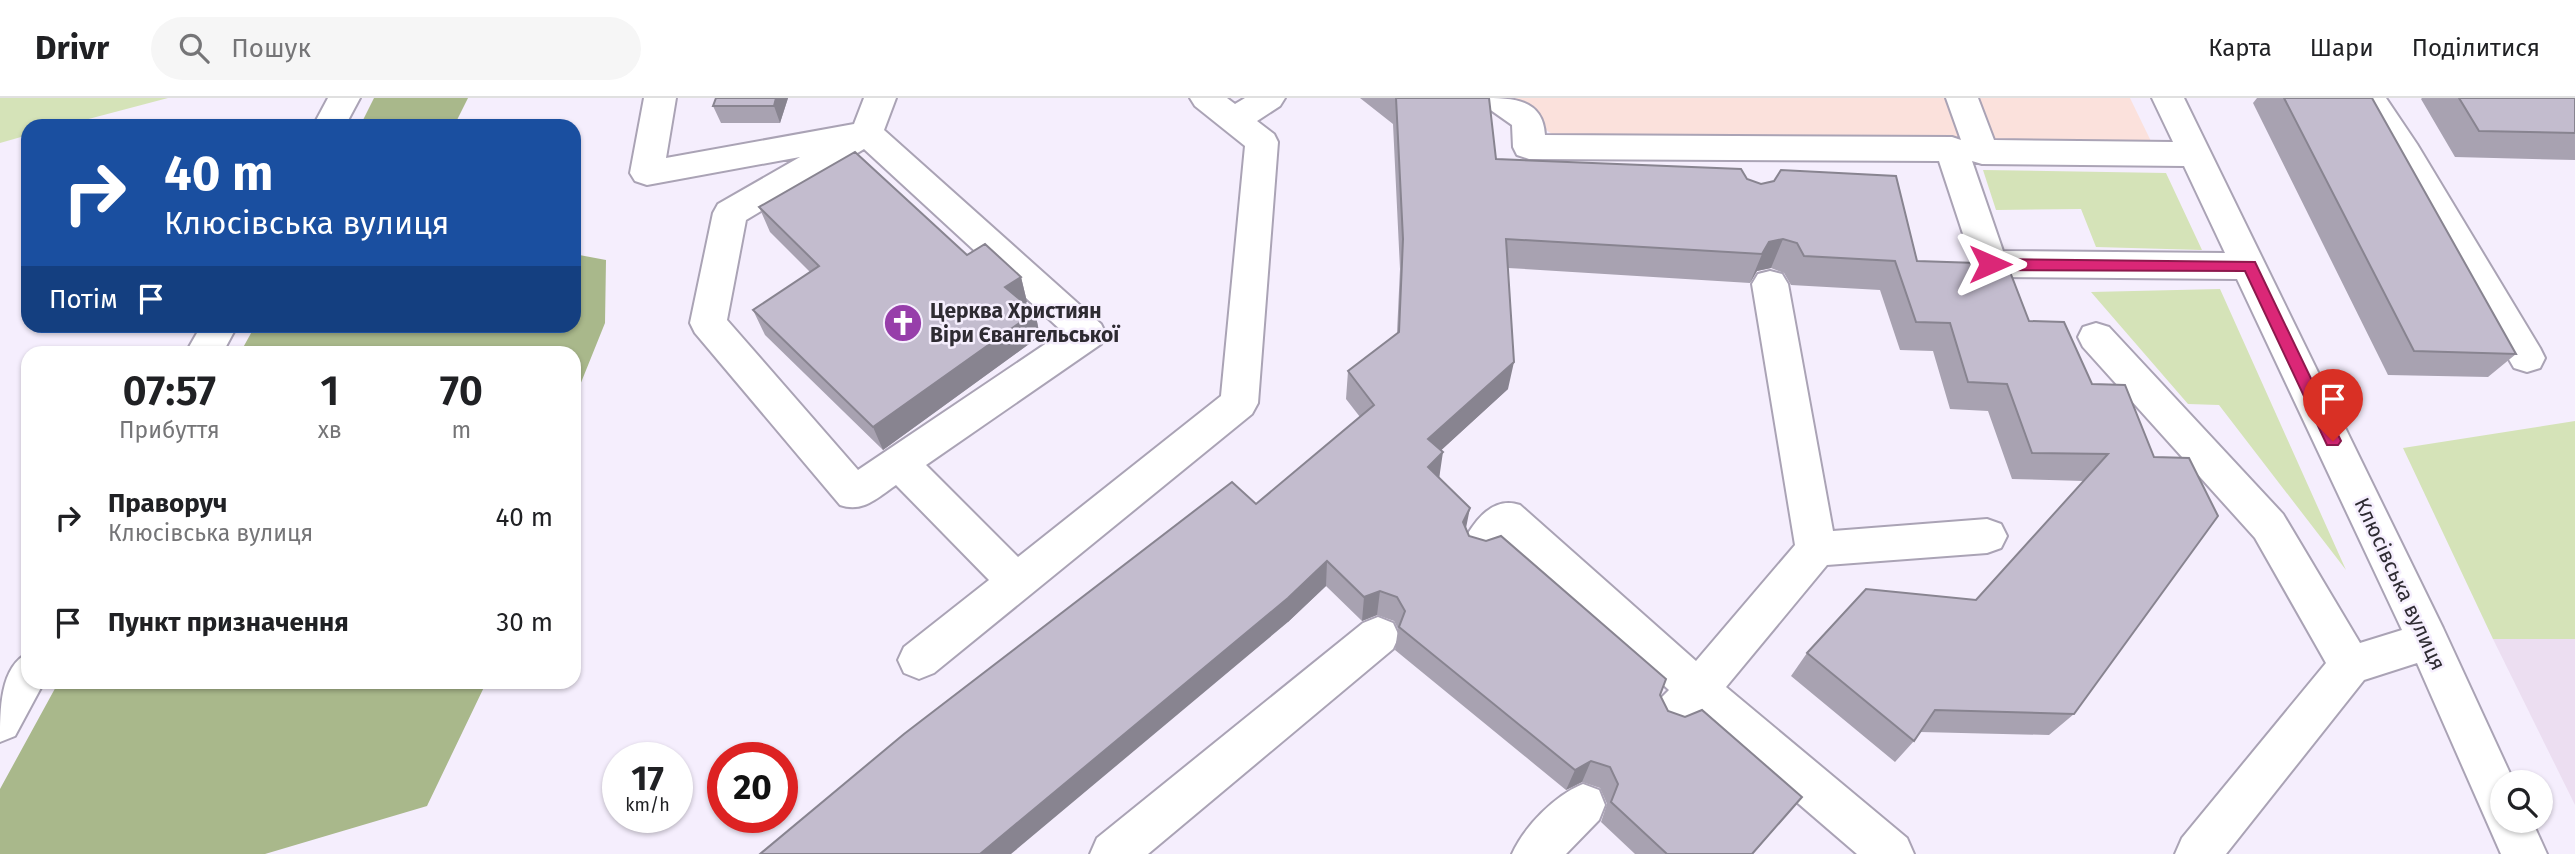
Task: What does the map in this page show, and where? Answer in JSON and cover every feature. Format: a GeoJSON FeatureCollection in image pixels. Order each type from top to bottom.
{"type":"FeatureCollection","features":[{"type":"Feature","properties":{"kind":"street"},"geometry":{"type":"LineString","coordinates":[[333,119],[344,98]]}},
{"type":"Feature","properties":{"kind":"street"},"geometry":{"type":"LineString","coordinates":[[660,98],[647,173],[867,133]]}},
{"type":"Feature","properties":{"kind":"street"},"geometry":{"type":"LineString","coordinates":[[867,133],[1088,334],[853,493],[708,323],[730,214],[867,133],[880,98]]}},
{"type":"Feature","properties":{"kind":"street"},"geometry":{"type":"LineString","coordinates":[[1220,109],[1269,98]]}},
{"type":"Feature","properties":{"kind":"street"},"geometry":{"type":"LineString","coordinates":[[1496,98],[1528,120],[1529,147],[1743,161],[1952,149],[1990,264],[2250,266]]}},
{"type":"Feature","properties":{"kind":"street"},"geometry":{"type":"LineString","coordinates":[[1962,98],[1982,152],[2195,154]]}},
{"type":"Feature","properties":{"kind":"street","name":"Клюсівська вулиця"},"geometry":{"type":"LineString","coordinates":[[2168,98],[2428,641],[2490,779]]}},
{"type":"Feature","properties":{"kind":"street"},"geometry":{"type":"LineString","coordinates":[[2369,98],[2405,152],[2527,358]]}},
{"type":"Feature","properties":{"kind":"street"},"geometry":{"type":"LineString","coordinates":[[919,660],[1239,403],[1262,142],[1220,109]]}},
{"type":"Feature","properties":{"kind":"street"},"geometry":{"type":"LineString","coordinates":[[1770,284],[1816,549]]}},
{"type":"Feature","properties":{"kind":"street"},"geometry":{"type":"LineString","coordinates":[[2096,337],[2269,526],[2350,665]]}},
{"type":"Feature","properties":{"kind":"street"},"geometry":{"type":"LineString","coordinates":[[899,463],[1016,581]]}},
{"type":"Feature","properties":{"kind":"street"},"geometry":{"type":"LineString","coordinates":[[1480,548],[1506,517],[1685,703],[1891,854]]}},
{"type":"Feature","properties":{"kind":"street"},"geometry":{"type":"LineString","coordinates":[[1685,703],[1816,549],[1987,536]]}},
{"type":"Feature","properties":{"kind":"street"},"geometry":{"type":"LineString","coordinates":[[1113,854],[1378,636]]}},
{"type":"Feature","properties":{"kind":"street"},"geometry":{"type":"LineString","coordinates":[[2198,854],[2350,665],[2428,641]]}},
{"type":"Feature","properties":{"kind":"street"},"geometry":{"type":"LineString","coordinates":[[0,722],[21,684]]}},
{"type":"Feature","properties":{"kind":"street"},"geometry":{"type":"LineString","coordinates":[[1535,854],[1583,805]]}},
{"type":"Feature","properties":{"kind":"street"},"geometry":{"type":"LineString","coordinates":[[2514,833],[2524,854]]}},
{"type":"Feature","properties":{"kind":"shaded area"},"geometry":{"type":"Polygon","coordinates":[[[1501,98],[2130,98],[2163,166],[1583,156],[1501,98]]]}},
{"type":"Feature","properties":{"kind":"shaded area"},"geometry":{"type":"Polygon","coordinates":[[[2493,639],[2575,639],[2575,805],[2493,639]]]}},
{"type":"Feature","properties":{"kind":"green space"},"geometry":{"type":"Polygon","coordinates":[[[0,98],[168,98],[88,119],[21,119],[21,137],[0,143],[0,98]]]}},
{"type":"Feature","properties":{"kind":"green space"},"geometry":{"type":"Polygon","coordinates":[[[374,98],[468,98],[458,119],[364,119],[374,98]]]}},
{"type":"Feature","properties":{"kind":"green space"},"geometry":{"type":"Polygon","coordinates":[[[1983,170],[2166,173],[2202,250],[2096,247],[2081,209],[1996,210],[1983,170]]]}},
{"type":"Feature","properties":{"kind":"green space"},"geometry":{"type":"Polygon","coordinates":[[[581,255],[606,260],[605,323],[581,383],[581,346],[244,346],[251,333],[581,333],[581,255]]]}},
{"type":"Feature","properties":{"kind":"green space"},"geometry":{"type":"Polygon","coordinates":[[[2220,289],[2346,570],[2219,405],[2188,404],[2091,292],[2220,289]]]}},
{"type":"Feature","properties":{"kind":"green space"},"geometry":{"type":"Polygon","coordinates":[[[2575,421],[2575,639],[2493,639],[2403,448],[2575,421]]]}},
{"type":"Feature","properties":{"kind":"green space"},"geometry":{"type":"Polygon","coordinates":[[[54,689],[483,689],[427,806],[265,854],[0,854],[0,789],[54,689]]]}},
{"type":"Feature","properties":{"kind":"building"},"geometry":{"type":"Polygon","coordinates":[[[716,98],[776,98],[774,106],[713,106],[716,98]]]}},
{"type":"Feature","properties":{"kind":"building"},"geometry":{"type":"Polygon","coordinates":[[[1396,98],[1489,98],[1496,159],[1741,169],[1747,179],[1761,184],[1774,181],[1781,170],[1896,176],[1917,261],[2007,264],[2029,321],[2064,322],[2092,384],[2125,385],[2154,457],[2189,458],[2218,516],[2074,714],[1935,710],[1914,741],[1807,653],[1866,589],[1976,600],[2108,454],[2032,453],[2007,384],[1968,382],[1950,323],[1916,322],[1895,261],[1804,256],[1797,243],[1783,239],[1769,242],[1762,254],[1506,239],[1514,362],[1428,439],[1443,452],[1428,467],[1470,508],[1463,522],[1469,536],[1486,541],[1501,536],[1666,679],[1660,695],[1668,711],[1685,717],[1702,710],[1802,797],[1752,854],[1667,854],[1611,802],[1618,784],[1610,767],[1591,761],[1575,770],[1399,627],[1405,611],[1397,597],[1380,591],[1364,597],[1327,561],[1288,598],[980,854],[760,854],[785,833],[798,833],[798,822],[904,734],[1232,482],[1256,504],[1374,405],[1348,371],[1399,332],[1403,239],[1396,98]]]}},
{"type":"Feature","properties":{"kind":"building"},"geometry":{"type":"Polygon","coordinates":[[[2284,98],[2372,98],[2516,354],[2414,351],[2284,98]]]}},
{"type":"Feature","properties":{"kind":"building"},"geometry":{"type":"Polygon","coordinates":[[[2459,98],[2575,98],[2575,133],[2479,131],[2459,98]]]}},
{"type":"Feature","properties":{"kind":"building","name":"Церква Християн Віри Євангельської"},"geometry":{"type":"Polygon","coordinates":[[[855,152],[967,255],[985,244],[1021,277],[1005,287],[1035,312],[873,427],[753,310],[819,266],[759,207],[855,152]]]}},
{"type":"Feature","properties":{"kind":"place","name":"Церква Християн Віри Євангельської"},"geometry":{"type":"Point","coordinates":[903,323]}},
{"type":"Feature","properties":{"kind":"route"},"geometry":{"type":"LineString","coordinates":[[1990,264],[2250,266],[2333,441]]}}]}
